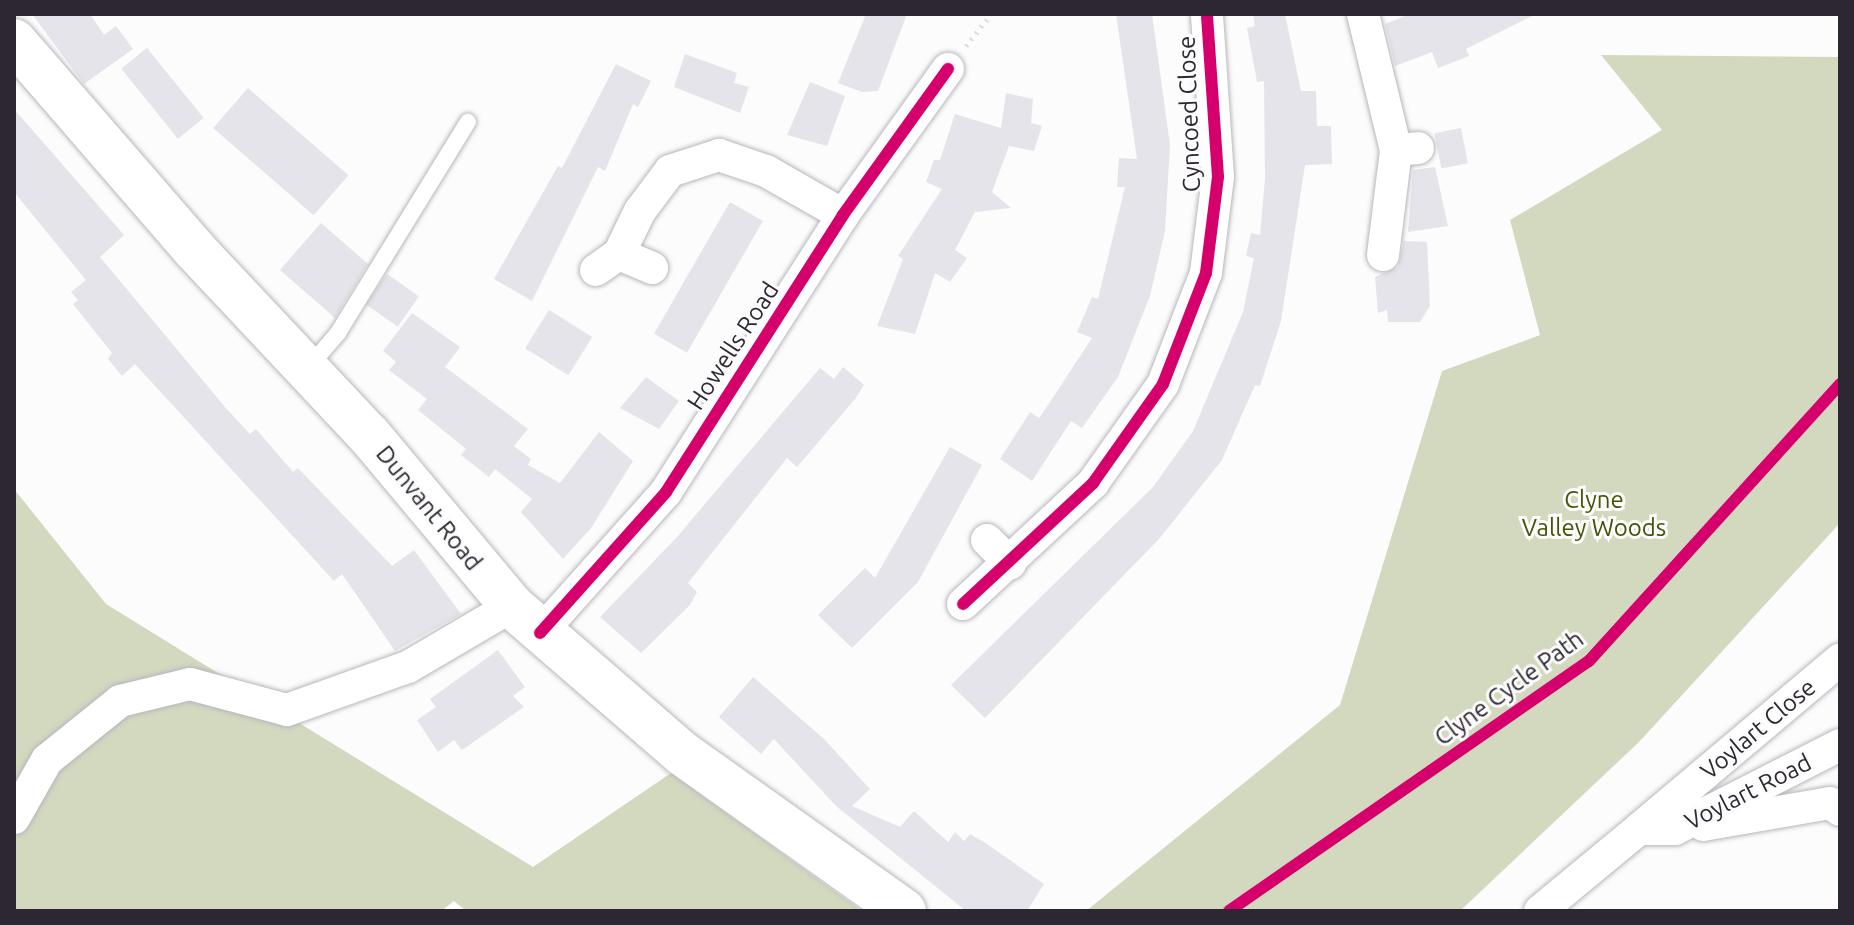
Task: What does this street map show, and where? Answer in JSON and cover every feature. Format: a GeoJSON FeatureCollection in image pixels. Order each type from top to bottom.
{"type":"FeatureCollection","features":[{"type":"Feature","properties":{"kind":"main road","name":"Dunvant Road"},"geometry":{"type":"LineString","coordinates":[[14,41],[195,250],[369,435],[526,620],[683,754],[904,911]]}},
{"type":"Feature","properties":{"kind":"street","name":"Cyncoed Close"},"geometry":{"type":"LineString","coordinates":[[963,604],[1093,483],[1163,384],[1206,273],[1218,177],[1207,14]]}},
{"type":"Feature","properties":{"kind":"street"},"geometry":{"type":"LineString","coordinates":[[1363,14],[1407,149],[1383,255]]}},
{"type":"Feature","properties":{"kind":"street","name":"Howells Road"},"geometry":{"type":"LineString","coordinates":[[14,818],[47,760],[120,701],[190,684],[287,710],[408,667],[526,620],[666,492],[843,215],[948,69]]}},
{"type":"Feature","properties":{"kind":"street"},"geometry":{"type":"LineString","coordinates":[[652,268],[608,262],[670,171],[719,155],[766,171],[843,215]]}},
{"type":"Feature","properties":{"kind":"street"},"geometry":{"type":"LineString","coordinates":[[987,540],[1010,563]]}},
{"type":"Feature","properties":{"kind":"street","name":"Voylart Close"},"geometry":{"type":"LineString","coordinates":[[1639,829],[1840,660]]}},
{"type":"Feature","properties":{"kind":"street","name":"Voylart Road"},"geometry":{"type":"LineString","coordinates":[[1639,829],[1675,829],[1840,745]]}},
{"type":"Feature","properties":{"kind":"street"},"geometry":{"type":"LineString","coordinates":[[1675,829],[1830,803],[1840,810]]}},
{"type":"Feature","properties":{"kind":"street"},"geometry":{"type":"LineString","coordinates":[[1540,911],[1639,829]]}},
{"type":"Feature","properties":{"kind":"lane"},"geometry":{"type":"LineString","coordinates":[[307,369],[338,333],[468,122]]}},
{"type":"Feature","properties":{"kind":"path"},"geometry":{"type":"LineString","coordinates":[[948,69],[991,14]]}},
{"type":"Feature","properties":{"kind":"green space","name":"Clyne Valley Woods"},"geometry":{"type":"Polygon","coordinates":[[[1601,55],[1840,57],[1840,523],[1639,742],[1460,911],[1086,911],[1340,705],[1442,371],[1540,335],[1510,220],[1662,130],[1601,55]]]}},
{"type":"Feature","properties":{"kind":"green space"},"geometry":{"type":"Polygon","coordinates":[[[14,489],[106,604],[533,867],[671,773],[862,911],[466,911],[454,901],[441,911],[14,911],[14,489]]]}},
{"type":"Feature","properties":{"kind":"building"},"geometry":{"type":"Polygon","coordinates":[[[32,14],[90,14],[104,35],[116,26],[133,49],[84,84],[32,14]]]}},
{"type":"Feature","properties":{"kind":"building"},"geometry":{"type":"Polygon","coordinates":[[[866,14],[907,14],[878,91],[862,92],[838,83],[866,14]]]}},
{"type":"Feature","properties":{"kind":"building"},"geometry":{"type":"Polygon","coordinates":[[[1116,14],[1152,14],[1170,145],[1165,231],[1150,296],[1118,377],[1082,428],[1071,421],[1032,481],[1000,459],[1030,412],[1039,418],[1092,338],[1077,332],[1092,297],[1098,299],[1125,187],[1117,187],[1119,158],[1137,159],[1116,14]]]}},
{"type":"Feature","properties":{"kind":"building"},"geometry":{"type":"Polygon","coordinates":[[[1253,14],[1285,14],[1301,91],[1316,91],[1317,126],[1331,126],[1332,164],[1305,165],[1281,321],[1260,386],[1255,385],[1222,460],[1159,539],[985,718],[951,685],[1153,487],[1193,431],[1243,312],[1254,258],[1246,256],[1251,233],[1260,235],[1265,179],[1264,81],[1257,82],[1247,28],[1255,26],[1253,14]]]}},
{"type":"Feature","properties":{"kind":"building"},"geometry":{"type":"Polygon","coordinates":[[[1410,14],[1536,14],[1466,49],[1469,56],[1438,68],[1432,52],[1395,66],[1385,24],[1410,14]]]}},
{"type":"Feature","properties":{"kind":"building"},"geometry":{"type":"Polygon","coordinates":[[[147,48],[204,118],[178,139],[121,69],[147,48]]]}},
{"type":"Feature","properties":{"kind":"building"},"geometry":{"type":"Polygon","coordinates":[[[685,54],[737,73],[734,83],[749,87],[740,113],[674,87],[685,54]]]}},
{"type":"Feature","properties":{"kind":"building"},"geometry":{"type":"Polygon","coordinates":[[[616,64],[651,81],[638,107],[633,104],[605,171],[598,167],[532,301],[494,279],[558,166],[562,168],[616,64]]]}},
{"type":"Feature","properties":{"kind":"building"},"geometry":{"type":"Polygon","coordinates":[[[810,82],[845,96],[827,146],[787,135],[810,82]]]}},
{"type":"Feature","properties":{"kind":"building"},"geometry":{"type":"Polygon","coordinates":[[[248,88],[348,175],[314,215],[213,128],[248,88]]]}},
{"type":"Feature","properties":{"kind":"building"},"geometry":{"type":"Polygon","coordinates":[[[1006,93],[1033,99],[1031,123],[1042,126],[1034,151],[1009,146],[992,192],[1011,208],[975,212],[955,250],[967,258],[950,282],[935,273],[915,334],[877,326],[903,259],[898,256],[942,189],[926,182],[934,160],[940,160],[955,114],[1001,128],[1006,93]]]}},
{"type":"Feature","properties":{"kind":"building"},"geometry":{"type":"Polygon","coordinates":[[[14,109],[124,235],[100,257],[225,407],[250,434],[256,429],[293,472],[298,468],[392,566],[414,550],[461,614],[395,651],[342,574],[334,581],[135,364],[122,376],[108,359],[112,353],[73,304],[78,300],[71,292],[86,280],[14,192],[14,109]]]}},
{"type":"Feature","properties":{"kind":"building"},"geometry":{"type":"Polygon","coordinates":[[[1461,128],[1468,163],[1441,168],[1434,133],[1461,128]]]}},
{"type":"Feature","properties":{"kind":"building"},"geometry":{"type":"Polygon","coordinates":[[[1435,167],[1448,226],[1408,232],[1413,170],[1435,167]]]}},
{"type":"Feature","properties":{"kind":"building"},"geometry":{"type":"Polygon","coordinates":[[[730,202],[763,221],[687,353],[654,334],[730,202]]]}},
{"type":"Feature","properties":{"kind":"building"},"geometry":{"type":"Polygon","coordinates":[[[321,223],[368,264],[335,318],[280,270],[321,223]]]}},
{"type":"Feature","properties":{"kind":"building"},"geometry":{"type":"Polygon","coordinates":[[[1404,241],[1427,242],[1430,306],[1420,322],[1388,322],[1387,310],[1378,313],[1375,277],[1398,267],[1404,241]]]}},
{"type":"Feature","properties":{"kind":"building"},"geometry":{"type":"Polygon","coordinates":[[[387,274],[419,296],[398,327],[366,304],[387,274]]]}},
{"type":"Feature","properties":{"kind":"building"},"geometry":{"type":"Polygon","coordinates":[[[549,310],[592,337],[568,375],[525,348],[549,310]]]}},
{"type":"Feature","properties":{"kind":"building"},"geometry":{"type":"Polygon","coordinates":[[[412,313],[460,347],[445,367],[528,429],[514,446],[531,459],[528,465],[560,483],[599,432],[633,461],[591,528],[563,559],[521,512],[532,499],[495,469],[489,477],[461,455],[466,449],[418,410],[427,399],[389,370],[396,362],[383,351],[412,313]]]}},
{"type":"Feature","properties":{"kind":"building"},"geometry":{"type":"Polygon","coordinates":[[[843,367],[864,385],[855,399],[797,467],[787,458],[688,583],[697,592],[690,605],[641,653],[600,617],[677,537],[820,368],[834,379],[843,367]]]}},
{"type":"Feature","properties":{"kind":"building"},"geometry":{"type":"Polygon","coordinates":[[[646,377],[679,401],[659,429],[620,408],[646,377]]]}},
{"type":"Feature","properties":{"kind":"building"},"geometry":{"type":"Polygon","coordinates":[[[950,447],[982,465],[918,582],[852,648],[818,615],[865,568],[875,578],[950,447]]]}},
{"type":"Feature","properties":{"kind":"building"},"geometry":{"type":"Polygon","coordinates":[[[498,650],[525,687],[513,696],[524,707],[462,750],[454,740],[438,752],[417,720],[436,707],[430,699],[498,650]]]}},
{"type":"Feature","properties":{"kind":"building"},"geometry":{"type":"Polygon","coordinates":[[[753,677],[824,739],[870,789],[852,806],[900,827],[914,811],[948,842],[955,832],[964,841],[970,834],[984,842],[1044,884],[1027,911],[966,911],[836,806],[774,739],[761,754],[719,717],[753,677]]]}},
{"type":"Feature","properties":{"kind":"cycle path"},"geometry":{"type":"LineString","coordinates":[[963,604],[1093,483],[1163,384],[1206,273],[1218,177],[1207,14]]}},
{"type":"Feature","properties":{"kind":"cycle path"},"geometry":{"type":"LineString","coordinates":[[540,633],[666,492],[843,215],[948,69]]}},
{"type":"Feature","properties":{"kind":"cycle path","name":"Clyne Cycle Path"},"geometry":{"type":"LineString","coordinates":[[1229,911],[1589,661],[1840,384]]}}]}
